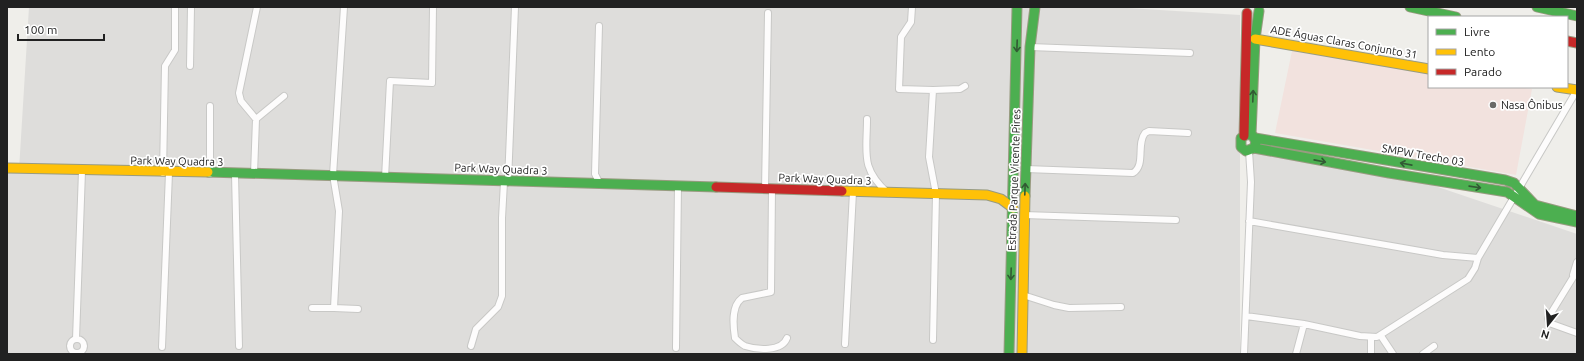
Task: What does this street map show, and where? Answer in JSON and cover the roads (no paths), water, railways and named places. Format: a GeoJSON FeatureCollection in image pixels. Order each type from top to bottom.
{"type":"FeatureCollection","features":[{"type":"Feature","properties":{"kind":"main road","name":"Estrada Parque Vicente Pires"},"geometry":{"type":"LineString","coordinates":[[1009,354],[1017,7]]}},
{"type":"Feature","properties":{"kind":"main road","name":"Estrada Parque Vicente Pires"},"geometry":{"type":"LineString","coordinates":[[1022,354],[1024,216],[1030,47],[1035,7]]}},
{"type":"Feature","properties":{"kind":"main road"},"geometry":{"type":"LineString","coordinates":[[1410,7],[1451,16]]}},
{"type":"Feature","properties":{"kind":"main road"},"geometry":{"type":"LineString","coordinates":[[1537,7],[1577,16]]}},
{"type":"Feature","properties":{"kind":"main road"},"geometry":{"type":"LineString","coordinates":[[1251,150],[1256,142],[1250,136],[1245,10],[1254,14],[1261,9]]}},
{"type":"Feature","properties":{"kind":"main road"},"geometry":{"type":"LineString","coordinates":[[1250,136],[1255,39],[1261,9]]}},
{"type":"Feature","properties":{"kind":"main road","name":"ADE Águas Claras Conjunto 31"},"geometry":{"type":"LineString","coordinates":[[1255,39],[1428,69]]}},
{"type":"Feature","properties":{"kind":"main road"},"geometry":{"type":"LineString","coordinates":[[1564,88],[1577,90]]}},
{"type":"Feature","properties":{"kind":"main road"},"geometry":{"type":"LineString","coordinates":[[1250,136],[1240,141],[1241,147],[1251,150],[1447,183],[1502,191],[1517,191],[1536,213],[1577,222]]}},
{"type":"Feature","properties":{"kind":"main road","name":"SMPW Trecho 03"},"geometry":{"type":"LineString","coordinates":[[1250,136],[1450,172],[1506,180],[1514,183],[1517,191],[1535,205],[1577,216]]}},
{"type":"Feature","properties":{"kind":"main road"},"geometry":{"type":"LineString","coordinates":[[1299,157],[1302,146]]}},
{"type":"Feature","properties":{"kind":"main road"},"geometry":{"type":"LineString","coordinates":[[1388,173],[1390,161]]}},
{"type":"Feature","properties":{"kind":"main road","name":"Park Way Quadra 3"},"geometry":{"type":"LineString","coordinates":[[7,168],[210,174],[333,175],[506,182],[995,196],[1008,202],[1013,208]]}},
{"type":"Feature","properties":{"kind":"main road"},"geometry":{"type":"LineString","coordinates":[[1447,183],[1450,172]]}},
{"type":"Feature","properties":{"kind":"main road","name":"Park Way Quadra 3"},"geometry":{"type":"LineString","coordinates":[[995,196],[1013,187]]}},
{"type":"Feature","properties":{"kind":"street"},"geometry":{"type":"LineString","coordinates":[[162,347],[166,173],[165,66],[175,50],[175,7]]}},
{"type":"Feature","properties":{"kind":"street"},"geometry":{"type":"LineString","coordinates":[[190,66],[191,7]]}},
{"type":"Feature","properties":{"kind":"street"},"geometry":{"type":"LineString","coordinates":[[254,174],[256,119],[241,101],[239,93],[257,7]]}},
{"type":"Feature","properties":{"kind":"street"},"geometry":{"type":"LineString","coordinates":[[334,308],[338,211],[333,175],[344,7]]}},
{"type":"Feature","properties":{"kind":"street"},"geometry":{"type":"LineString","coordinates":[[385,178],[390,81],[432,83],[433,7]]}},
{"type":"Feature","properties":{"kind":"street"},"geometry":{"type":"LineString","coordinates":[[472,346],[476,329],[498,307],[502,296],[502,218],[506,182],[515,7]]}},
{"type":"Feature","properties":{"kind":"street"},"geometry":{"type":"LineString","coordinates":[[912,7],[911,22],[901,37],[899,89],[960,89],[965,86]]}},
{"type":"Feature","properties":{"kind":"street"},"geometry":{"type":"LineString","coordinates":[[768,13],[768,189],[771,292],[748,296],[739,300],[733,319],[735,338],[747,346],[774,348],[781,346],[786,338]]}},
{"type":"Feature","properties":{"kind":"street"},"geometry":{"type":"LineString","coordinates":[[599,26],[595,174],[600,184]]}},
{"type":"Feature","properties":{"kind":"street"},"geometry":{"type":"LineString","coordinates":[[1030,47],[1190,53]]}},
{"type":"Feature","properties":{"kind":"street"},"geometry":{"type":"LineString","coordinates":[[933,90],[929,157],[936,194],[933,340]]}},
{"type":"Feature","properties":{"kind":"street"},"geometry":{"type":"LineString","coordinates":[[1246,316],[1304,324],[1371,337],[1381,336],[1468,279],[1475,268],[1478,258],[1577,90]]}},
{"type":"Feature","properties":{"kind":"street"},"geometry":{"type":"LineString","coordinates":[[256,119],[284,96]]}},
{"type":"Feature","properties":{"kind":"street"},"geometry":{"type":"LineString","coordinates":[[210,106],[210,174]]}},
{"type":"Feature","properties":{"kind":"street"},"geometry":{"type":"LineString","coordinates":[[867,119],[868,166],[874,179],[888,192]]}},
{"type":"Feature","properties":{"kind":"street"},"geometry":{"type":"LineString","coordinates":[[1026,170],[1133,173],[1140,165],[1141,141],[1145,133],[1149,131],[1188,133]]}},
{"type":"Feature","properties":{"kind":"street"},"geometry":{"type":"LineString","coordinates":[[1244,354],[1251,150]]}},
{"type":"Feature","properties":{"kind":"street"},"geometry":{"type":"LineString","coordinates":[[76,339],[82,171]]}},
{"type":"Feature","properties":{"kind":"street"},"geometry":{"type":"LineString","coordinates":[[235,174],[239,346]]}},
{"type":"Feature","properties":{"kind":"street"},"geometry":{"type":"LineString","coordinates":[[589,184],[595,174]]}},
{"type":"Feature","properties":{"kind":"street"},"geometry":{"type":"LineString","coordinates":[[676,348],[678,186]]}},
{"type":"Feature","properties":{"kind":"street"},"geometry":{"type":"LineString","coordinates":[[845,344],[852,192]]}},
{"type":"Feature","properties":{"kind":"street"},"geometry":{"type":"LineString","coordinates":[[1024,216],[1176,220]]}},
{"type":"Feature","properties":{"kind":"street"},"geometry":{"type":"LineString","coordinates":[[1249,221],[1443,255],[1478,258]]}},
{"type":"Feature","properties":{"kind":"street"},"geometry":{"type":"LineString","coordinates":[[1572,278],[1577,262]]}},
{"type":"Feature","properties":{"kind":"street"},"geometry":{"type":"LineString","coordinates":[[1577,271],[1551,312],[1548,320],[1552,324],[1577,333]]}},
{"type":"Feature","properties":{"kind":"street"},"geometry":{"type":"LineString","coordinates":[[1024,295],[1054,305],[1069,308],[1121,307]]}},
{"type":"Feature","properties":{"kind":"street"},"geometry":{"type":"LineString","coordinates":[[312,308],[358,309]]}},
{"type":"Feature","properties":{"kind":"street"},"geometry":{"type":"LineString","coordinates":[[1296,354],[1304,324]]}},
{"type":"Feature","properties":{"kind":"street"},"geometry":{"type":"LineString","coordinates":[[1381,336],[1394,354]]}},
{"type":"Feature","properties":{"kind":"street"},"geometry":{"type":"LineString","coordinates":[[1371,337],[1371,354]]}},
{"type":"Feature","properties":{"kind":"street"},"geometry":{"type":"LineString","coordinates":[[1423,354],[1434,346]]}},
{"type":"Feature","properties":{"kind":"place","name":"Nasa Ônibus"},"geometry":{"type":"Point","coordinates":[1493,105]}}]}
